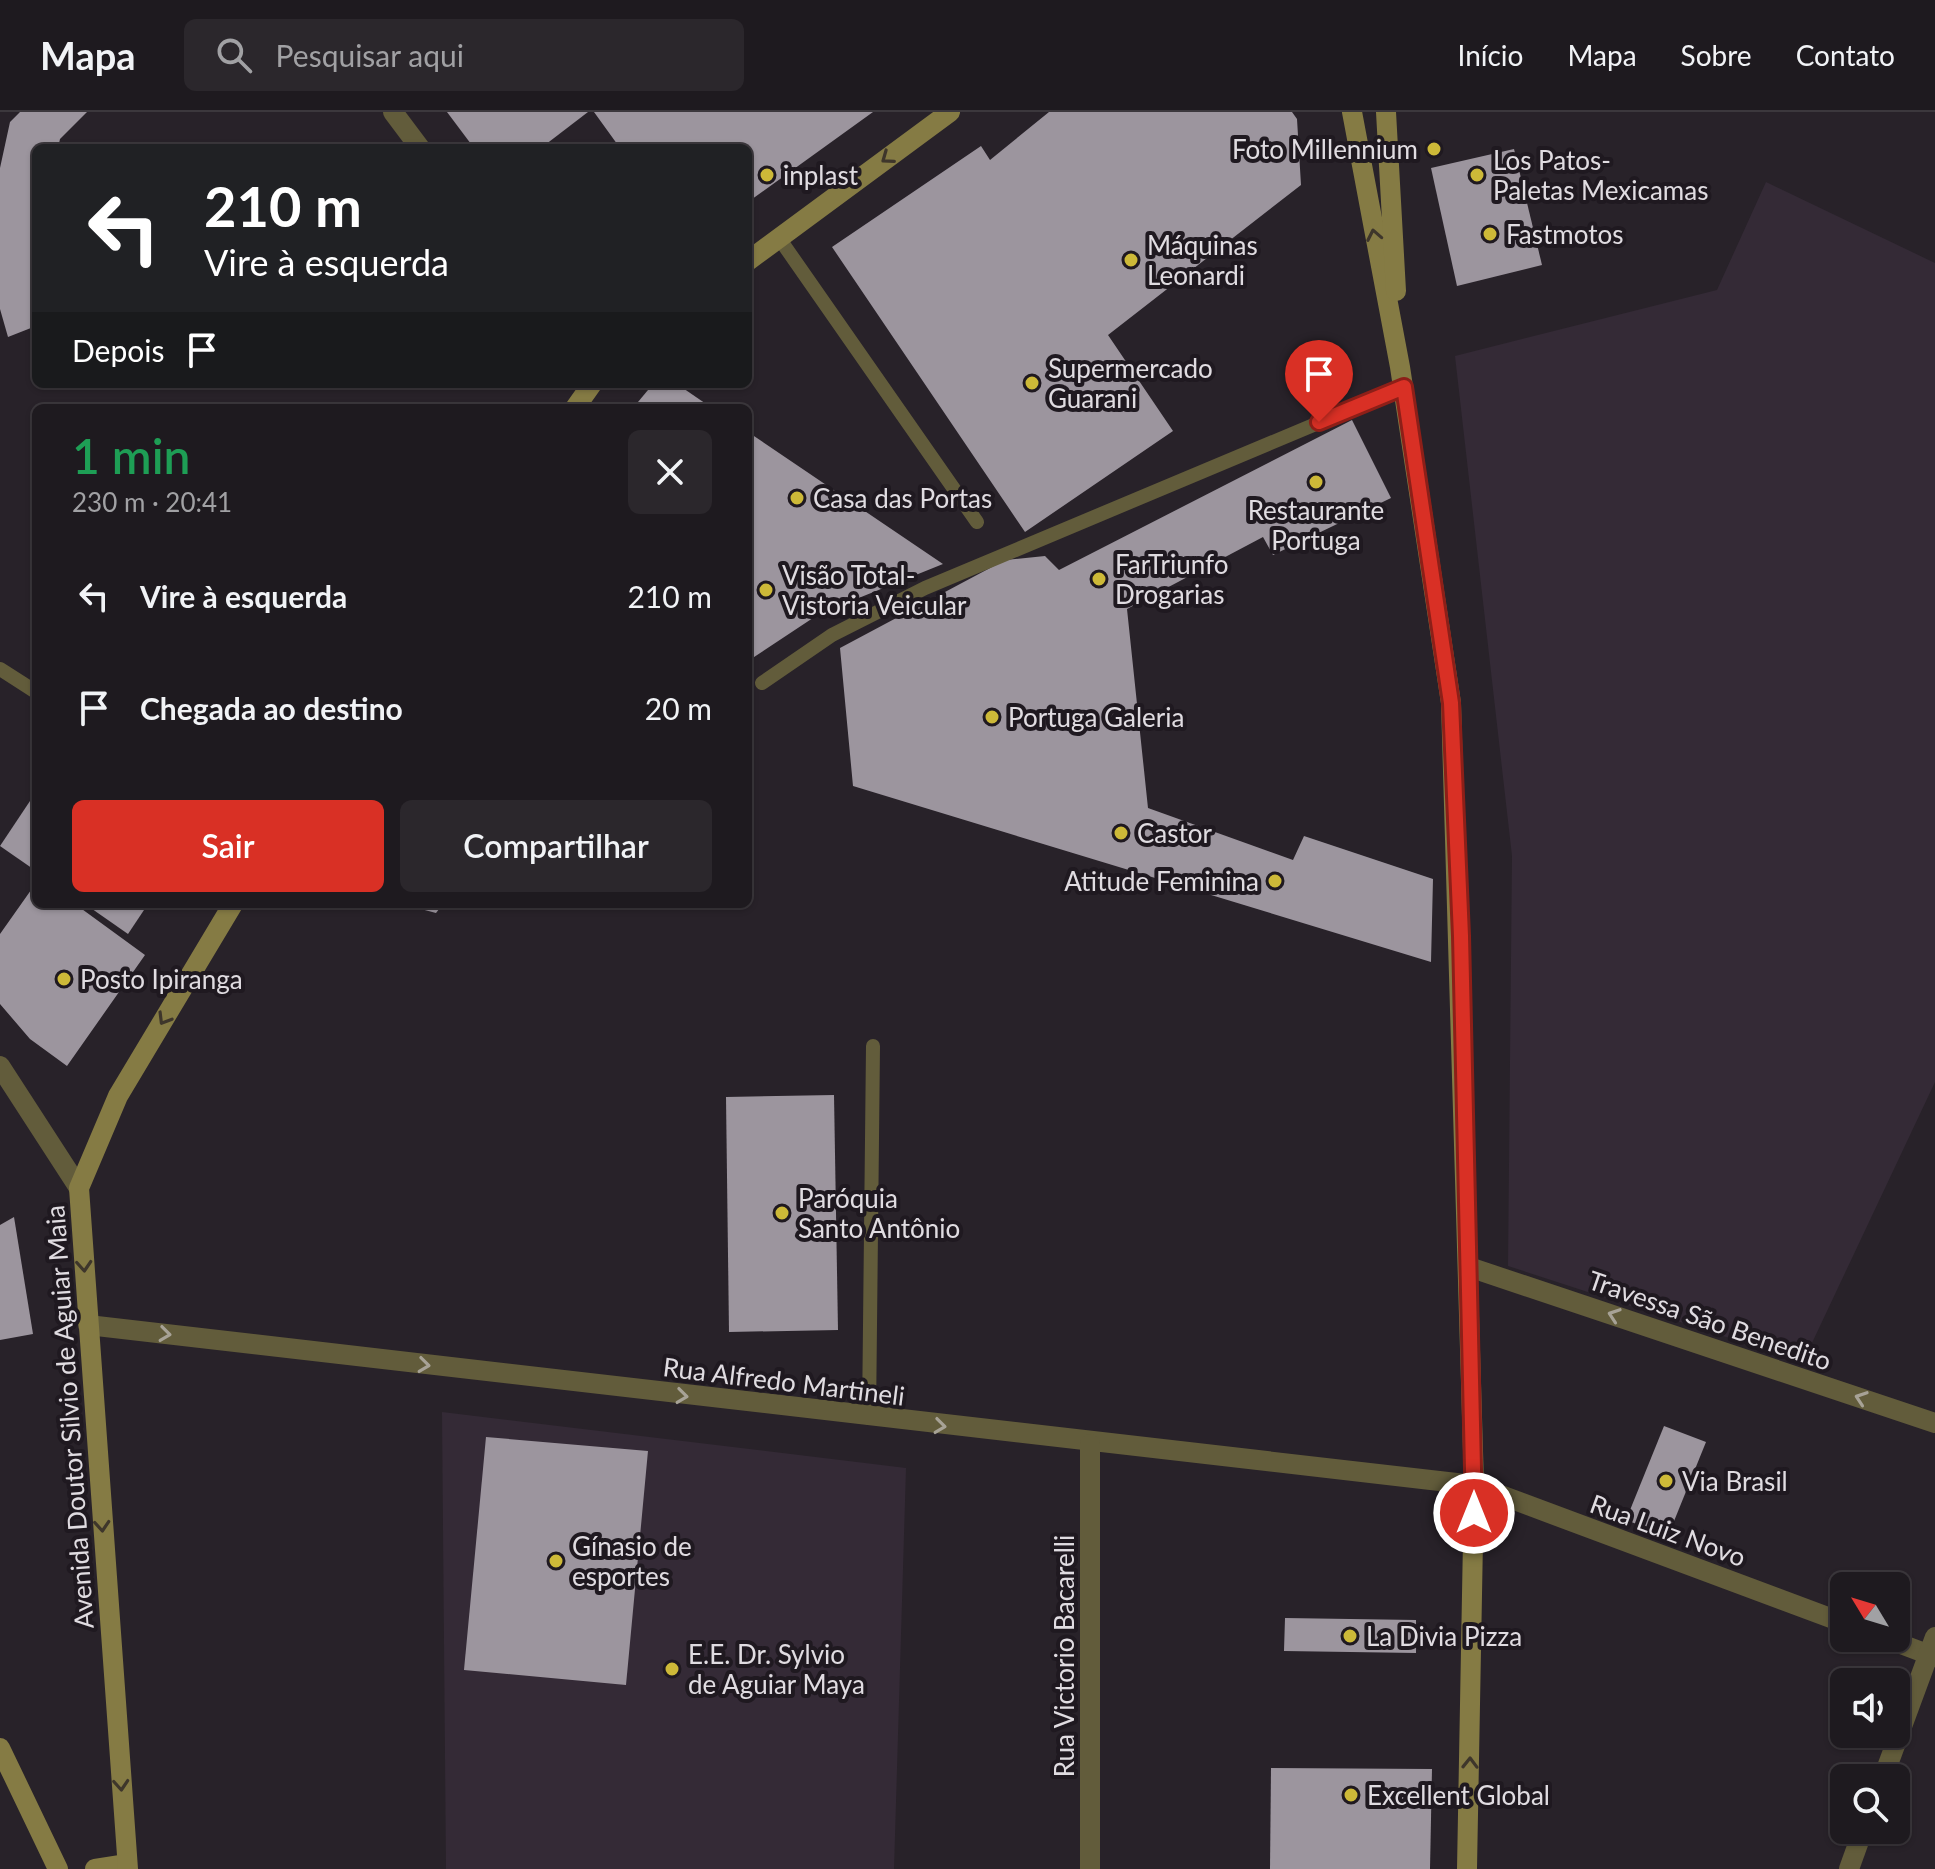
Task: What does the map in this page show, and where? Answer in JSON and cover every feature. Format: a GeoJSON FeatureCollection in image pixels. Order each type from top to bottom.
{"type":"FeatureCollection","features":[{"type":"Feature","properties":{"kind":"main road"},"geometry":{"type":"LineString","coordinates":[[752,258],[950,112]]}},
{"type":"Feature","properties":{"kind":"main road"},"geometry":{"type":"LineString","coordinates":[[1352,112],[1402,377],[1451,703],[1474,1485],[1467,1869]]}},
{"type":"Feature","properties":{"kind":"main road"},"geometry":{"type":"LineString","coordinates":[[1386,112],[1402,377]]}},
{"type":"Feature","properties":{"kind":"main road","name":"Avenida Doutor Silvio de Aguiar Maia"},"geometry":{"type":"LineString","coordinates":[[127,1866],[79,1188],[118,1096],[231,908]]}},
{"type":"Feature","properties":{"kind":"main road"},"geometry":{"type":"LineString","coordinates":[[0,1748],[58,1869]]}},
{"type":"Feature","properties":{"kind":"main road"},"geometry":{"type":"LineString","coordinates":[[95,1869],[127,1866]]}},
{"type":"Feature","properties":{"kind":"street"},"geometry":{"type":"LineString","coordinates":[[393,112],[417,144]]}},
{"type":"Feature","properties":{"kind":"street"},"geometry":{"type":"LineString","coordinates":[[0,1066],[79,1188]]}},
{"type":"Feature","properties":{"kind":"street","name":"Travessa São Benedito"},"geometry":{"type":"LineString","coordinates":[[1469,1267],[1935,1423]]}},
{"type":"Feature","properties":{"kind":"street","name":"Rua Alfredo Martineli"},"geometry":{"type":"LineString","coordinates":[[88,1325],[1090,1444],[1474,1485]]}},
{"type":"Feature","properties":{"kind":"street","name":"Rua Victorio Bacarelli"},"geometry":{"type":"LineString","coordinates":[[1090,1444],[1090,1869]]}},
{"type":"Feature","properties":{"kind":"street","name":"Rua Luiz Novo"},"geometry":{"type":"LineString","coordinates":[[1474,1485],[1830,1618]]}},
{"type":"Feature","properties":{"kind":"street"},"geometry":{"type":"LineString","coordinates":[[1888,1764],[1933,1649],[1910,1644]]}},
{"type":"Feature","properties":{"kind":"street"},"geometry":{"type":"LineString","coordinates":[[1849,1869],[1858,1844]]}},
{"type":"Feature","properties":{"kind":"lane"},"geometry":{"type":"LineString","coordinates":[[779,238],[977,522]]}},
{"type":"Feature","properties":{"kind":"lane"},"geometry":{"type":"LineString","coordinates":[[762,683],[832,635],[925,588],[1402,377]]}},
{"type":"Feature","properties":{"kind":"lane"},"geometry":{"type":"LineString","coordinates":[[0,669],[32,689]]}},
{"type":"Feature","properties":{"kind":"lane"},"geometry":{"type":"LineString","coordinates":[[869,1418],[873,1046]]}},
{"type":"Feature","properties":{"kind":"shaded area"},"geometry":{"type":"Polygon","coordinates":[[[1766,182],[1935,263],[1935,1082],[1803,1362],[1508,1266],[1512,856],[1455,356],[1717,290],[1766,182]]]}},
{"type":"Feature","properties":{"kind":"shaded area","name":"E.E. Dr. Sylvio de Aguiar Maya"},"geometry":{"type":"Polygon","coordinates":[[[442,1412],[906,1468],[894,1869],[446,1869],[442,1412]]]}},
{"type":"Feature","properties":{"kind":"building"},"geometry":{"type":"Polygon","coordinates":[[[20,112],[87,112],[60,139],[59,144],[32,144],[32,328],[8,337],[0,309],[0,168],[10,122],[20,112]]]}},
{"type":"Feature","properties":{"kind":"building"},"geometry":{"type":"Polygon","coordinates":[[[447,112],[588,112],[546,144],[471,144],[447,112]]]}},
{"type":"Feature","properties":{"kind":"building","name":"inplast"},"geometry":{"type":"Polygon","coordinates":[[[594,112],[873,112],[752,199],[752,144],[617,144],[594,112]]]}},
{"type":"Feature","properties":{"kind":"building"},"geometry":{"type":"Polygon","coordinates":[[[1049,112],[1292,112],[1297,119],[1301,185],[1108,335],[1173,431],[1025,532],[832,247],[981,146],[990,160],[1049,112]]]}},
{"type":"Feature","properties":{"kind":"building","name":"Fastmotos"},"geometry":{"type":"Polygon","coordinates":[[[1514,149],[1542,265],[1457,286],[1431,168],[1514,149]]]}},
{"type":"Feature","properties":{"kind":"building"},"geometry":{"type":"Polygon","coordinates":[[[650,388],[683,388],[706,404],[636,404],[650,388]]]}},
{"type":"Feature","properties":{"kind":"building","name":"Portuga Galeria"},"geometry":{"type":"Polygon","coordinates":[[[1352,420],[1391,498],[1273,555],[1263,537],[1127,609],[1148,808],[1293,860],[1304,836],[1433,879],[1431,962],[853,786],[840,648],[1005,560],[1045,556],[1059,570],[1352,420]]]}},
{"type":"Feature","properties":{"kind":"building","name":"Casa das Portas"},"geometry":{"type":"Polygon","coordinates":[[[752,435],[943,564],[819,614],[752,658],[752,435]]]}},
{"type":"Feature","properties":{"kind":"building"},"geometry":{"type":"Polygon","coordinates":[[[32,798],[32,868],[0,846],[32,798]]]}},
{"type":"Feature","properties":{"kind":"building","name":"Posto Ipiranga"},"geometry":{"type":"Polygon","coordinates":[[[32,889],[32,908],[80,908],[145,955],[67,1066],[30,1039],[0,1004],[0,934],[32,889]]]}},
{"type":"Feature","properties":{"kind":"building"},"geometry":{"type":"Polygon","coordinates":[[[91,908],[145,908],[128,934],[91,908]]]}},
{"type":"Feature","properties":{"kind":"building"},"geometry":{"type":"Polygon","coordinates":[[[417,908],[440,908],[436,913],[417,908]]]}},
{"type":"Feature","properties":{"kind":"building","name":"Paróquia Santo Antônio"},"geometry":{"type":"Polygon","coordinates":[[[834,1095],[838,1330],[729,1332],[726,1097],[834,1095]]]}},
{"type":"Feature","properties":{"kind":"building"},"geometry":{"type":"Polygon","coordinates":[[[14,1217],[33,1334],[0,1340],[0,1225],[14,1217]]]}},
{"type":"Feature","properties":{"kind":"building","name":"Via Brasil"},"geometry":{"type":"Polygon","coordinates":[[[1664,1426],[1706,1442],[1668,1536],[1626,1520],[1664,1426]]]}},
{"type":"Feature","properties":{"kind":"building","name":"Gínasio de esportes"},"geometry":{"type":"Polygon","coordinates":[[[486,1437],[648,1451],[626,1685],[464,1670],[486,1437]]]}},
{"type":"Feature","properties":{"kind":"building","name":"La Divia Pizza"},"geometry":{"type":"Polygon","coordinates":[[[1285,1618],[1416,1620],[1416,1653],[1284,1651],[1285,1618]]]}},
{"type":"Feature","properties":{"kind":"building"},"geometry":{"type":"Polygon","coordinates":[[[1271,1768],[1432,1769],[1430,1869],[1270,1869],[1271,1768]]]}},
{"type":"Feature","properties":{"kind":"place","name":"Foto Millennium"},"geometry":{"type":"Point","coordinates":[1434,149]}},
{"type":"Feature","properties":{"kind":"place","name":"inplast"},"geometry":{"type":"Point","coordinates":[767,175]}},
{"type":"Feature","properties":{"kind":"place","name":"Los Patos- Paletas Mexicamas"},"geometry":{"type":"Point","coordinates":[1477,175]}},
{"type":"Feature","properties":{"kind":"place","name":"Fastmotos"},"geometry":{"type":"Point","coordinates":[1490,234]}},
{"type":"Feature","properties":{"kind":"place","name":"Máquinas Leonardi"},"geometry":{"type":"Point","coordinates":[1131,260]}},
{"type":"Feature","properties":{"kind":"place","name":"Supermercado Guarani"},"geometry":{"type":"Point","coordinates":[1032,383]}},
{"type":"Feature","properties":{"kind":"place","name":"Restaurante Portuga"},"geometry":{"type":"Point","coordinates":[1316,482]}},
{"type":"Feature","properties":{"kind":"place","name":"Casa das Portas"},"geometry":{"type":"Point","coordinates":[797,498]}},
{"type":"Feature","properties":{"kind":"place","name":"FarTriunfo Drogarias"},"geometry":{"type":"Point","coordinates":[1099,579]}},
{"type":"Feature","properties":{"kind":"place","name":"Visão Total- Vistoria Veicular"},"geometry":{"type":"Point","coordinates":[766,590]}},
{"type":"Feature","properties":{"kind":"place","name":"Portuga Galeria"},"geometry":{"type":"Point","coordinates":[992,717]}},
{"type":"Feature","properties":{"kind":"place","name":"Castor"},"geometry":{"type":"Point","coordinates":[1121,833]}},
{"type":"Feature","properties":{"kind":"place","name":"Atitude Feminina"},"geometry":{"type":"Point","coordinates":[1275,881]}},
{"type":"Feature","properties":{"kind":"place","name":"Posto Ipiranga"},"geometry":{"type":"Point","coordinates":[64,979]}},
{"type":"Feature","properties":{"kind":"place","name":"Paróquia Santo Antônio"},"geometry":{"type":"Point","coordinates":[782,1213]}},
{"type":"Feature","properties":{"kind":"place","name":"Via Brasil"},"geometry":{"type":"Point","coordinates":[1666,1481]}},
{"type":"Feature","properties":{"kind":"place","name":"Gínasio de esportes"},"geometry":{"type":"Point","coordinates":[556,1561]}},
{"type":"Feature","properties":{"kind":"place","name":"La Divia Pizza"},"geometry":{"type":"Point","coordinates":[1350,1636]}},
{"type":"Feature","properties":{"kind":"place","name":"E.E. Dr. Sylvio de Aguiar Maya"},"geometry":{"type":"Point","coordinates":[672,1669]}},
{"type":"Feature","properties":{"kind":"place","name":"Excellent Global"},"geometry":{"type":"Point","coordinates":[1351,1795]}},
{"type":"Feature","properties":{"kind":"route"},"geometry":{"type":"LineString","coordinates":[[1319,422],[1404,387],[1451,703],[1461,936],[1474,1513]]}}]}
